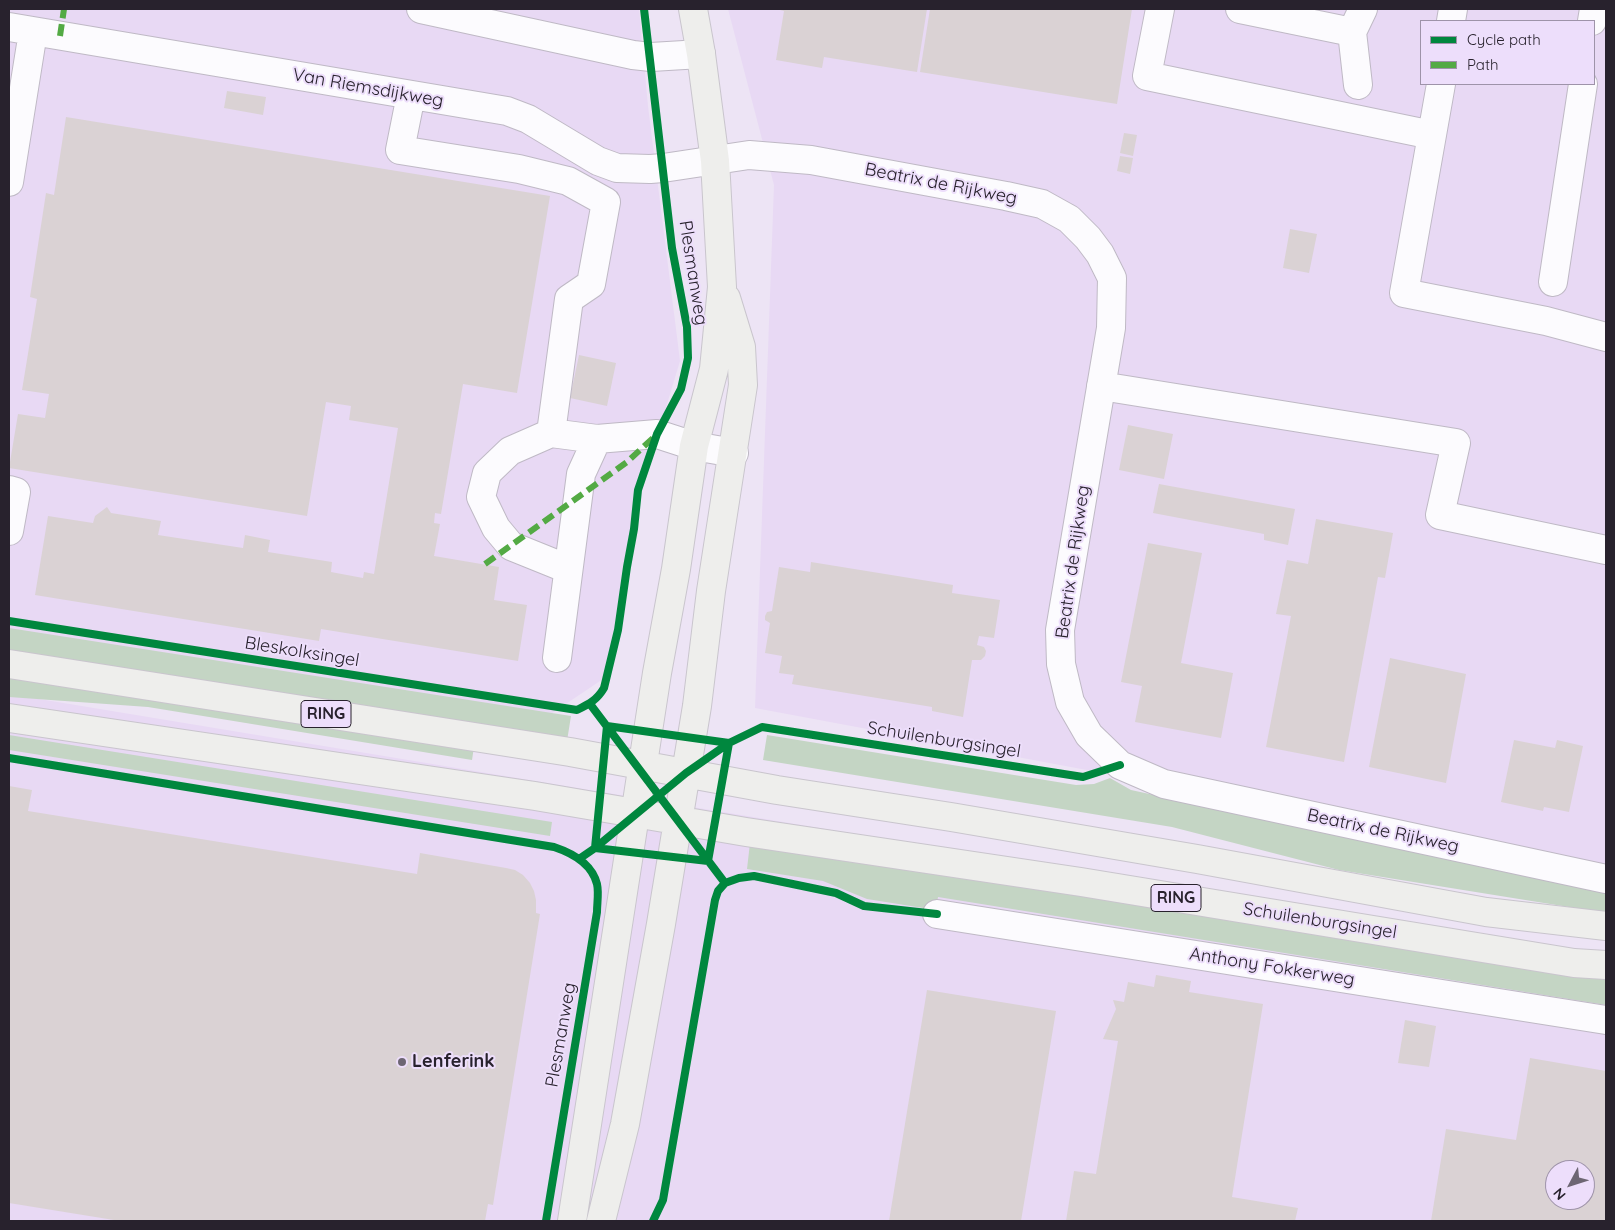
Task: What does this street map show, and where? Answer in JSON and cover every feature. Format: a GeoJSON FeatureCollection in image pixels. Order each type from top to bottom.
{"type":"FeatureCollection","features":[{"type":"Feature","properties":{"kind":"main road","name":"Plesmanweg"},"geometry":{"type":"LineString","coordinates":[[572,1221],[694,446],[714,369],[722,287],[715,161],[701,54],[692,9]]}},
{"type":"Feature","properties":{"kind":"main road","name":"Plesmanweg"},"geometry":{"type":"LineString","coordinates":[[601,1221],[625,1124],[686,773],[697,706],[711,591],[734,453],[743,385],[741,347],[722,287]]}},
{"type":"Feature","properties":{"kind":"main road","name":"RING"},"geometry":{"type":"LineString","coordinates":[[9,664],[570,752],[686,773]]}},
{"type":"Feature","properties":{"kind":"main road","name":"RING"},"geometry":{"type":"LineString","coordinates":[[9,718],[535,796],[678,820]]}},
{"type":"Feature","properties":{"kind":"main road","name":"Schuilenburgsingel"},"geometry":{"type":"LineString","coordinates":[[686,773],[777,790],[951,817],[1187,858],[1486,912],[1606,926]]}},
{"type":"Feature","properties":{"kind":"main road","name":"Schuilenburgsingel"},"geometry":{"type":"LineString","coordinates":[[678,820],[756,834],[1081,882],[1574,963],[1606,965]]}},
{"type":"Feature","properties":{"kind":"street"},"geometry":{"type":"LineString","coordinates":[[421,9],[651,57],[701,54]]}},
{"type":"Feature","properties":{"kind":"street"},"geometry":{"type":"LineString","coordinates":[[1160,9],[1147,76],[1432,135]]}},
{"type":"Feature","properties":{"kind":"street"},"geometry":{"type":"LineString","coordinates":[[1240,9],[1358,21],[1358,85]]}},
{"type":"Feature","properties":{"kind":"street"},"geometry":{"type":"LineString","coordinates":[[9,182],[21,30]]}},
{"type":"Feature","properties":{"kind":"street","name":"Van Riemsdijkweg"},"geometry":{"type":"LineString","coordinates":[[21,30],[507,111],[528,118],[598,162],[617,168],[650,170],[715,161]]}},
{"type":"Feature","properties":{"kind":"street"},"geometry":{"type":"LineString","coordinates":[[1441,85],[1404,293],[1546,322],[1606,337]]}},
{"type":"Feature","properties":{"kind":"street"},"geometry":{"type":"LineString","coordinates":[[1553,282],[1583,85]]}},
{"type":"Feature","properties":{"kind":"street"},"geometry":{"type":"LineString","coordinates":[[412,95],[400,150],[519,169],[568,181],[606,202],[591,284],[569,299],[551,433]]}},
{"type":"Feature","properties":{"kind":"street","name":"Beatrix de Rijkweg"},"geometry":{"type":"LineString","coordinates":[[715,161],[749,155],[811,160],[1042,204],[1069,219],[1088,238],[1100,254],[1112,278],[1111,328],[1060,630],[1061,664],[1070,702],[1089,735],[1120,765],[1164,784],[1606,879]]}},
{"type":"Feature","properties":{"kind":"street"},"geometry":{"type":"LineString","coordinates":[[1101,386],[1456,443],[1440,515],[1606,550]]}},
{"type":"Feature","properties":{"kind":"street"},"geometry":{"type":"LineString","coordinates":[[568,569],[511,546],[496,528],[482,497],[487,473],[510,451],[551,433],[597,439],[657,434],[694,446],[734,453]]}},
{"type":"Feature","properties":{"kind":"street"},"geometry":{"type":"LineString","coordinates":[[557,658],[581,474],[597,439]]}},
{"type":"Feature","properties":{"kind":"street"},"geometry":{"type":"LineString","coordinates":[[9,490],[16,492],[9,531]]}},
{"type":"Feature","properties":{"kind":"street","name":"Anthony Fokkerweg"},"geometry":{"type":"LineString","coordinates":[[937,914],[1606,1020]]}},
{"type":"Feature","properties":{"kind":"shaded area"},"geometry":{"type":"Polygon","coordinates":[[[9,9],[639,9],[648,106],[680,361],[642,487],[609,675],[539,722],[9,642],[9,9]]]}},
{"type":"Feature","properties":{"kind":"shaded area"},"geometry":{"type":"Polygon","coordinates":[[[728,9],[1606,9],[1606,867],[755,708],[774,185],[728,9]]]}},
{"type":"Feature","properties":{"kind":"shaded area"},"geometry":{"type":"Polygon","coordinates":[[[9,694],[1606,958],[1606,1221],[9,1221],[9,694]]]}},
{"type":"Feature","properties":{"kind":"green space"},"geometry":{"type":"Polygon","coordinates":[[[9,628],[571,716],[567,741],[9,654],[9,628]]]}},
{"type":"Feature","properties":{"kind":"green space"},"geometry":{"type":"Polygon","coordinates":[[[9,673],[474,747],[472,760],[148,707],[9,697],[9,673]]]}},
{"type":"Feature","properties":{"kind":"green space"},"geometry":{"type":"Polygon","coordinates":[[[9,735],[552,822],[550,836],[9,750],[9,735]]]}},
{"type":"Feature","properties":{"kind":"green space"},"geometry":{"type":"Polygon","coordinates":[[[767,735],[1076,785],[1094,784],[1110,778],[1131,790],[1606,893],[1606,913],[1339,870],[1172,827],[763,760],[767,735]]]}},
{"type":"Feature","properties":{"kind":"green space"},"geometry":{"type":"Polygon","coordinates":[[[750,843],[1606,974],[1606,1005],[938,897],[936,910],[867,899],[823,881],[747,869],[750,843]]]}},
{"type":"Feature","properties":{"kind":"building"},"geometry":{"type":"Polygon","coordinates":[[[776,9],[927,9],[917,72],[824,57],[822,68],[776,60],[784,11],[776,9]]]}},
{"type":"Feature","properties":{"kind":"building"},"geometry":{"type":"Polygon","coordinates":[[[930,9],[1132,9],[1117,104],[920,72],[930,9]]]}},
{"type":"Feature","properties":{"kind":"building"},"geometry":{"type":"Polygon","coordinates":[[[227,91],[266,97],[263,115],[224,108],[227,91]]]}},
{"type":"Feature","properties":{"kind":"building"},"geometry":{"type":"Polygon","coordinates":[[[66,117],[550,196],[517,393],[463,384],[441,514],[435,513],[434,523],[440,524],[434,556],[499,567],[494,600],[527,605],[518,661],[321,629],[319,641],[35,595],[48,516],[93,523],[95,516],[107,507],[111,513],[161,521],[158,535],[243,548],[245,535],[270,540],[268,552],[332,562],[331,572],[363,578],[364,572],[374,574],[398,428],[349,420],[351,406],[326,402],[307,516],[9,468],[18,414],[45,418],[49,394],[22,390],[37,299],[30,297],[46,193],[54,195],[66,117]]]}},
{"type":"Feature","properties":{"kind":"building"},"geometry":{"type":"Polygon","coordinates":[[[1124,133],[1137,135],[1133,156],[1120,153],[1124,133]]]}},
{"type":"Feature","properties":{"kind":"building"},"geometry":{"type":"Polygon","coordinates":[[[1120,156],[1133,158],[1130,174],[1117,171],[1120,156]]]}},
{"type":"Feature","properties":{"kind":"building"},"geometry":{"type":"Polygon","coordinates":[[[1290,229],[1317,234],[1309,273],[1283,268],[1290,229]]]}},
{"type":"Feature","properties":{"kind":"building"},"geometry":{"type":"Polygon","coordinates":[[[579,355],[616,363],[607,406],[570,398],[579,355]]]}},
{"type":"Feature","properties":{"kind":"building"},"geometry":{"type":"Polygon","coordinates":[[[1128,425],[1173,434],[1164,479],[1119,470],[1128,425]]]}},
{"type":"Feature","properties":{"kind":"building"},"geometry":{"type":"Polygon","coordinates":[[[1159,484],[1295,509],[1288,545],[1264,540],[1264,534],[1153,513],[1159,484]]]}},
{"type":"Feature","properties":{"kind":"building"},"geometry":{"type":"Polygon","coordinates":[[[1316,519],[1393,533],[1385,578],[1378,577],[1344,762],[1266,747],[1291,616],[1276,614],[1287,560],[1308,564],[1316,519]]]}},
{"type":"Feature","properties":{"kind":"building"},"geometry":{"type":"Polygon","coordinates":[[[1148,543],[1202,553],[1181,663],[1233,673],[1221,738],[1135,722],[1142,686],[1121,682],[1148,543]]]}},
{"type":"Feature","properties":{"kind":"building"},"geometry":{"type":"Polygon","coordinates":[[[811,562],[953,585],[952,593],[1000,600],[994,638],[979,636],[977,645],[984,647],[986,651],[985,656],[981,660],[972,660],[963,717],[932,711],[932,707],[792,684],[794,675],[779,673],[782,656],[765,653],[770,623],[765,620],[765,616],[767,612],[772,611],[779,567],[810,572],[811,562]]]}},
{"type":"Feature","properties":{"kind":"building"},"geometry":{"type":"Polygon","coordinates":[[[1390,658],[1466,674],[1446,783],[1369,767],[1390,658]]]}},
{"type":"Feature","properties":{"kind":"building"},"geometry":{"type":"Polygon","coordinates":[[[1514,740],[1555,748],[1557,740],[1583,746],[1569,812],[1544,807],[1543,811],[1501,802],[1514,740]]]}},
{"type":"Feature","properties":{"kind":"building"},"geometry":{"type":"Polygon","coordinates":[[[9,786],[32,790],[28,811],[417,874],[420,853],[506,868],[515,870],[523,875],[534,891],[536,913],[540,914],[493,1205],[488,1204],[485,1221],[120,1221],[9,1203],[9,786]]]}},
{"type":"Feature","properties":{"kind":"building"},"geometry":{"type":"Polygon","coordinates":[[[1156,975],[1191,981],[1189,992],[1263,1004],[1232,1197],[1298,1208],[1295,1221],[1066,1221],[1074,1171],[1096,1174],[1118,1041],[1103,1039],[1116,1009],[1113,1000],[1124,1002],[1128,982],[1154,987],[1156,975]]]}},
{"type":"Feature","properties":{"kind":"building"},"geometry":{"type":"Polygon","coordinates":[[[927,990],[1056,1011],[1021,1221],[889,1221],[927,990]]]}},
{"type":"Feature","properties":{"kind":"building"},"geometry":{"type":"Polygon","coordinates":[[[1405,1020],[1436,1026],[1429,1067],[1398,1063],[1405,1020]]]}},
{"type":"Feature","properties":{"kind":"building"},"geometry":{"type":"Polygon","coordinates":[[[1530,1058],[1606,1071],[1606,1221],[1431,1221],[1446,1129],[1516,1140],[1530,1058]]]}},
{"type":"Feature","properties":{"kind":"marked path"},"geometry":{"type":"LineString","coordinates":[[60,36],[64,9]]}},
{"type":"Feature","properties":{"kind":"marked path"},"geometry":{"type":"LineString","coordinates":[[485,564],[627,462],[653,438]]}},
{"type":"Feature","properties":{"kind":"cycle path","name":"Bleskolksingel"},"geometry":{"type":"LineString","coordinates":[[9,621],[577,710],[596,699],[604,688],[618,630],[634,529],[638,490],[657,434],[681,389],[688,358],[687,327],[672,248],[644,9]]}},
{"type":"Feature","properties":{"kind":"cycle path"},"geometry":{"type":"LineString","coordinates":[[590,704],[725,883]]}},
{"type":"Feature","properties":{"kind":"cycle path"},"geometry":{"type":"LineString","coordinates":[[595,848],[708,861],[729,743],[607,726]]}},
{"type":"Feature","properties":{"kind":"cycle path"},"geometry":{"type":"LineString","coordinates":[[595,848],[607,726]]}},
{"type":"Feature","properties":{"kind":"cycle path"},"geometry":{"type":"LineString","coordinates":[[579,859],[686,773],[729,743],[762,727],[1083,777],[1120,765]]}},
{"type":"Feature","properties":{"kind":"cycle path"},"geometry":{"type":"LineString","coordinates":[[9,758],[554,847],[568,852],[586,865],[597,884],[597,912],[546,1221]]}},
{"type":"Feature","properties":{"kind":"cycle path"},"geometry":{"type":"LineString","coordinates":[[725,883],[739,878],[754,876],[836,893],[864,906],[937,914]]}},
{"type":"Feature","properties":{"kind":"cycle path"},"geometry":{"type":"LineString","coordinates":[[653,1221],[663,1200],[715,900],[718,891],[725,883]]}},
{"type":"Feature","properties":{"kind":"place","name":"Lenferink"},"geometry":{"type":"Point","coordinates":[402,1062]}}]}
